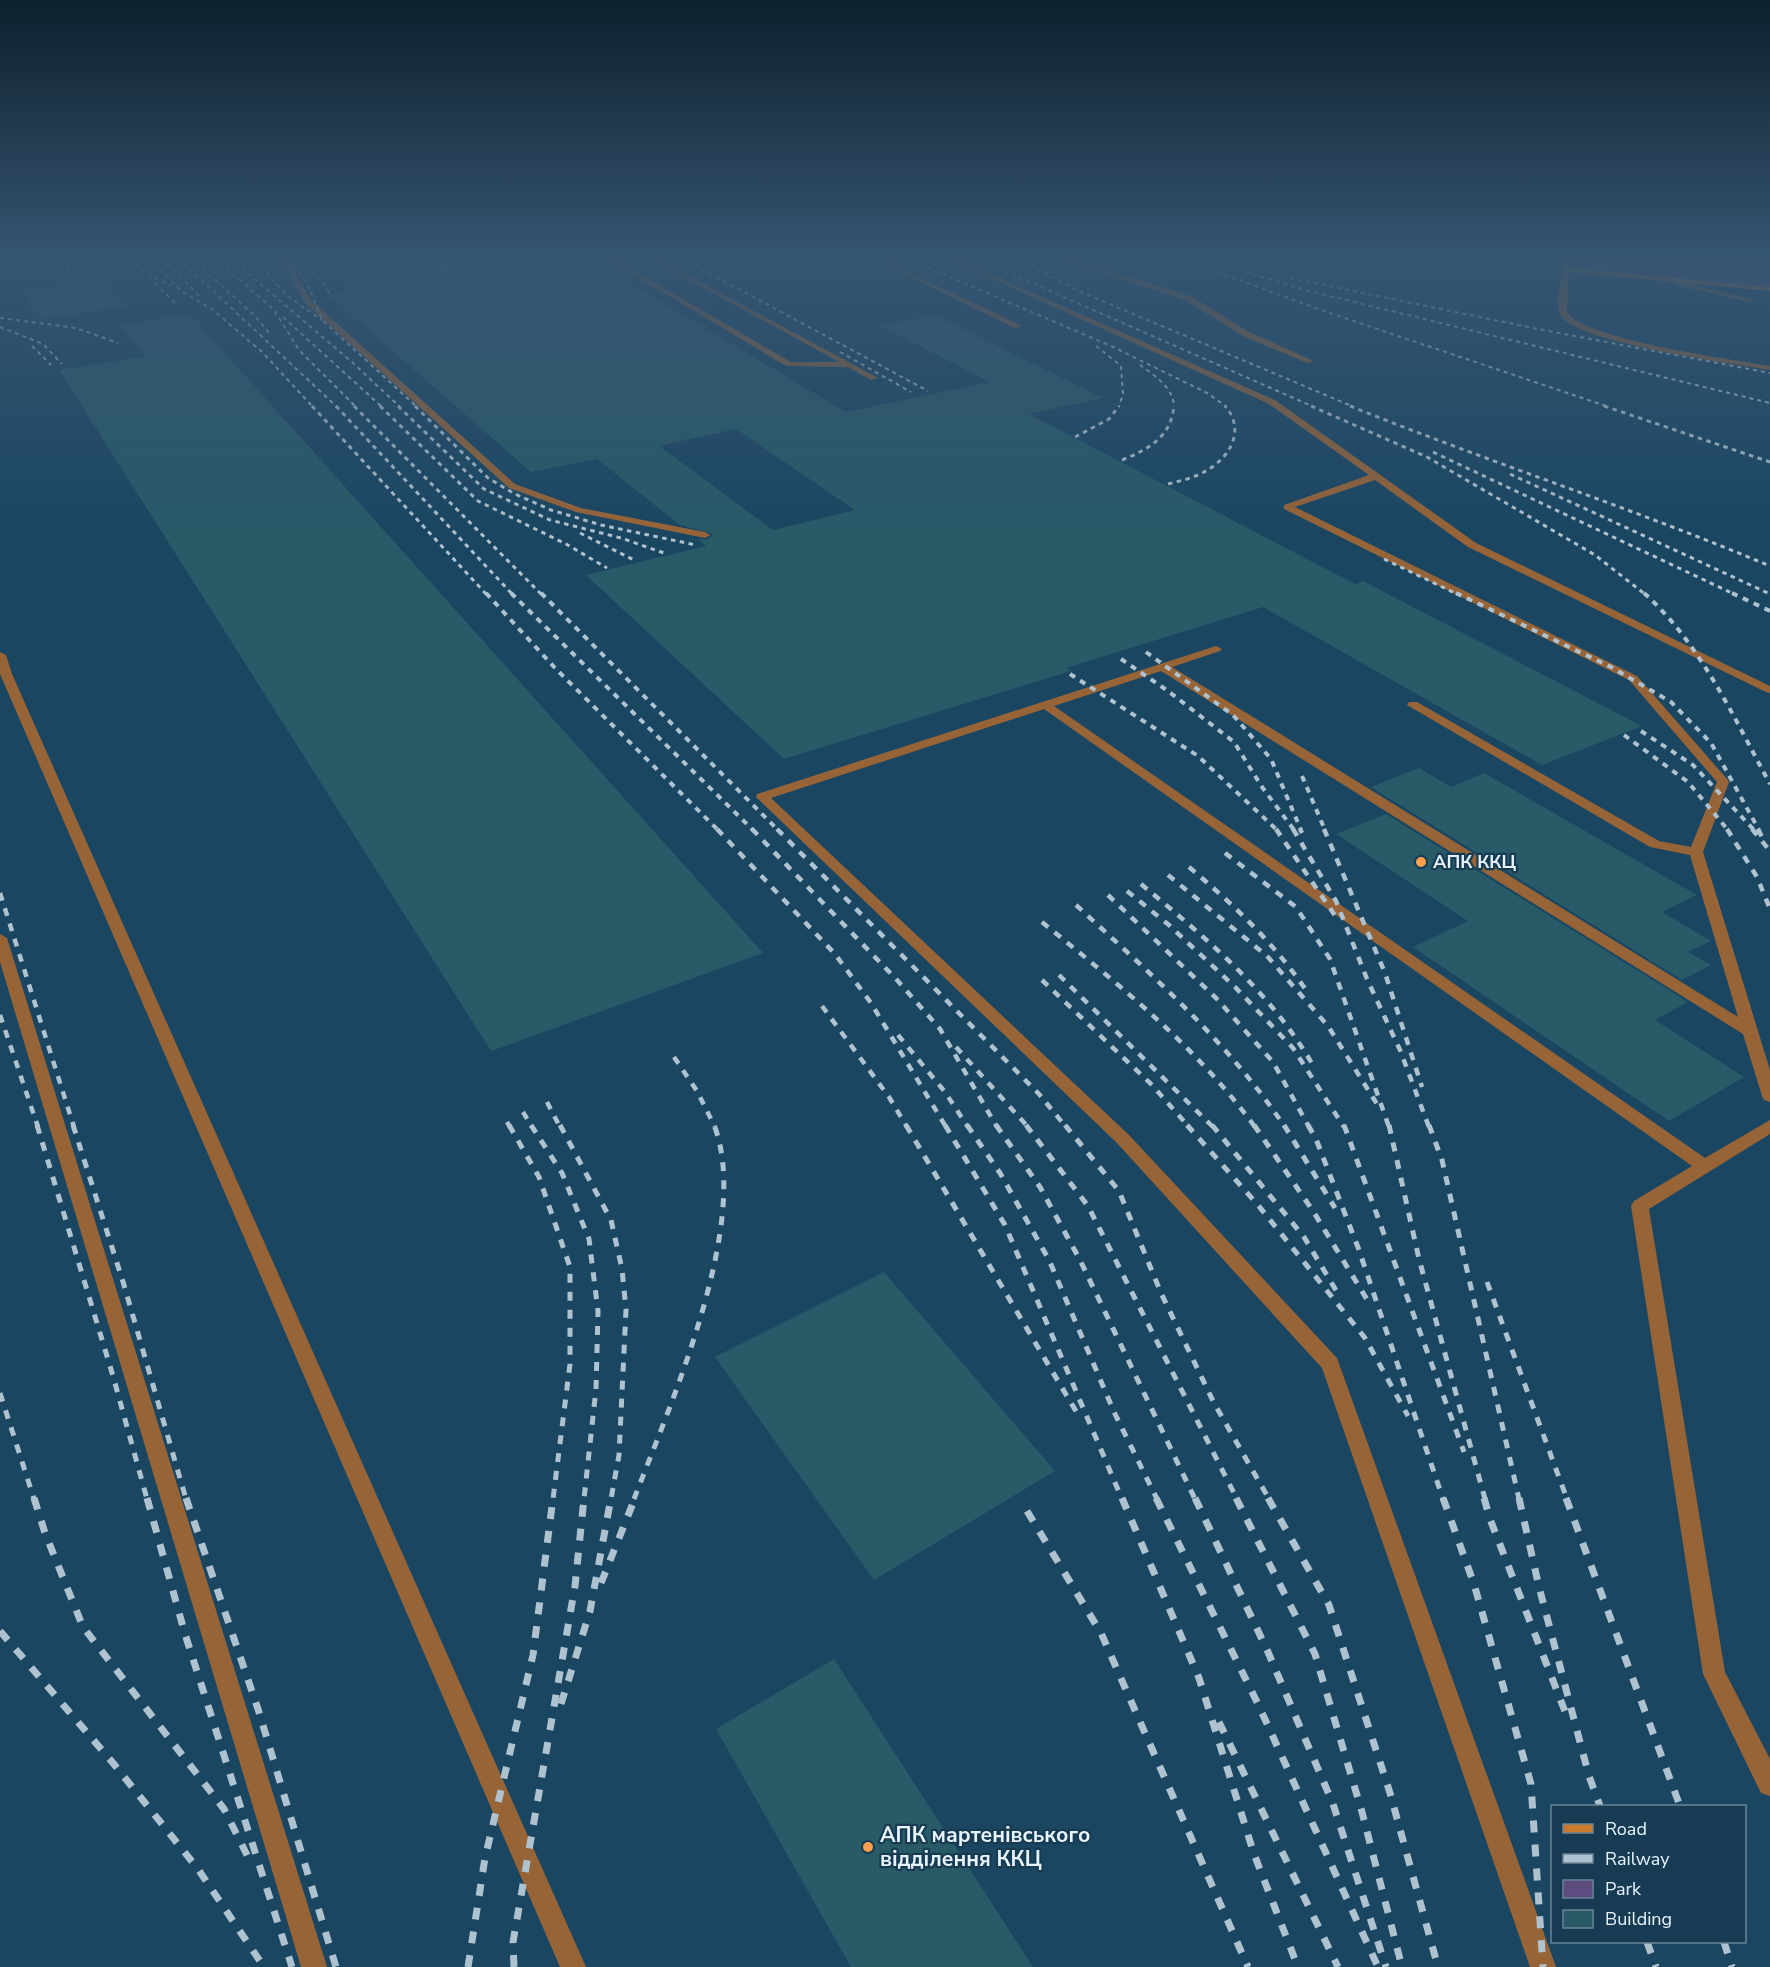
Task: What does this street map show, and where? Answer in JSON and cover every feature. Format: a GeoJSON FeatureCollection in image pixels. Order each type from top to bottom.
{"type":"FeatureCollection","features":[{"type":"Feature","properties":{"kind":"lane"},"geometry":{"type":"LineString","coordinates":[[362,350],[512,486],[579,510],[705,535]]}},
{"type":"Feature","properties":{"kind":"lane"},"geometry":{"type":"LineString","coordinates":[[765,350],[789,364],[850,365]]}},
{"type":"Feature","properties":{"kind":"lane"},"geometry":{"type":"LineString","coordinates":[[822,350],[874,378]]}},
{"type":"Feature","properties":{"kind":"lane"},"geometry":{"type":"LineString","coordinates":[[1155,350],[1272,402],[1311,427],[1428,516],[1472,545],[1770,690]]}},
{"type":"Feature","properties":{"kind":"lane"},"geometry":{"type":"LineString","coordinates":[[1285,350],[1310,360]]}},
{"type":"Feature","properties":{"kind":"lane"},"geometry":{"type":"LineString","coordinates":[[1674,350],[1770,368]]}},
{"type":"Feature","properties":{"kind":"lane"},"geometry":{"type":"LineString","coordinates":[[1376,476],[1287,507],[1633,678],[1723,782],[1696,852],[1770,1096]]}},
{"type":"Feature","properties":{"kind":"lane"},"geometry":{"type":"LineString","coordinates":[[1216,649],[762,797],[1123,1139],[1330,1364],[1543,1967]]}},
{"type":"Feature","properties":{"kind":"lane"},"geometry":{"type":"LineString","coordinates":[[0,655],[6,674],[573,1967]]}},
{"type":"Feature","properties":{"kind":"lane"},"geometry":{"type":"LineString","coordinates":[[1162,666],[1750,1031]]}},
{"type":"Feature","properties":{"kind":"lane"},"geometry":{"type":"LineString","coordinates":[[1046,705],[1705,1166]]}},
{"type":"Feature","properties":{"kind":"lane"},"geometry":{"type":"LineString","coordinates":[[1413,705],[1655,844],[1696,852]]}},
{"type":"Feature","properties":{"kind":"lane"},"geometry":{"type":"LineString","coordinates":[[0,938],[314,1967]]}},
{"type":"Feature","properties":{"kind":"lane"},"geometry":{"type":"LineString","coordinates":[[1770,1126],[1640,1206],[1714,1674],[1770,1784]]}},
{"type":"Feature","properties":{"kind":"shaded area"},"geometry":{"type":"Polygon","coordinates":[[[0,350],[1770,350],[1770,1967],[0,1967],[0,350]]]}},
{"type":"Feature","properties":{"kind":"building"},"geometry":{"type":"Polygon","coordinates":[[[140,350],[222,350],[763,953],[491,1051],[59,370],[145,356],[140,350]]]}},
{"type":"Feature","properties":{"kind":"building"},"geometry":{"type":"Polygon","coordinates":[[[391,350],[741,350],[846,412],[989,382],[927,350],[1005,350],[1103,398],[1029,414],[1355,584],[1363,581],[1642,726],[1542,765],[1263,607],[1066,668],[1071,671],[784,759],[586,575],[706,546],[698,539],[706,540],[712,536],[711,533],[680,525],[597,459],[531,472],[391,350]],[[736,429],[659,446],[773,530],[855,510],[736,429]]]}},
{"type":"Feature","properties":{"kind":"building"},"geometry":{"type":"Polygon","coordinates":[[[1419,768],[1451,787],[1484,773],[1697,895],[1662,912],[1711,941],[1688,952],[1711,965],[1682,980],[1371,787],[1419,768]]]}},
{"type":"Feature","properties":{"kind":"building"},"geometry":{"type":"Polygon","coordinates":[[[1386,814],[1688,1002],[1655,1020],[1744,1077],[1669,1121],[1413,947],[1468,921],[1336,834],[1386,814]]]}},
{"type":"Feature","properties":{"kind":"building"},"geometry":{"type":"Polygon","coordinates":[[[884,1272],[1055,1471],[874,1580],[715,1357],[884,1272]]]}},
{"type":"Feature","properties":{"kind":"building"},"geometry":{"type":"Polygon","coordinates":[[[834,1659],[1033,1967],[851,1967],[716,1729],[834,1659]]]}},
{"type":"Feature","properties":{"kind":"railway"},"geometry":{"type":"LineString","coordinates":[[36,350],[51,365]]}},
{"type":"Feature","properties":{"kind":"railway"},"geometry":{"type":"LineString","coordinates":[[49,350],[62,364]]}},
{"type":"Feature","properties":{"kind":"railway"},"geometry":{"type":"LineString","coordinates":[[259,350],[313,407]]}},
{"type":"Feature","properties":{"kind":"railway"},"geometry":{"type":"LineString","coordinates":[[276,350],[336,407]]}},
{"type":"Feature","properties":{"kind":"railway"},"geometry":{"type":"LineString","coordinates":[[299,350],[356,407]]}},
{"type":"Feature","properties":{"kind":"railway"},"geometry":{"type":"LineString","coordinates":[[319,350],[382,407]]}},
{"type":"Feature","properties":{"kind":"railway"},"geometry":{"type":"LineString","coordinates":[[338,350],[400,407]]}},
{"type":"Feature","properties":{"kind":"railway"},"geometry":{"type":"LineString","coordinates":[[355,350],[417,407]]}},
{"type":"Feature","properties":{"kind":"railway"},"geometry":{"type":"LineString","coordinates":[[851,350],[928,391]]}},
{"type":"Feature","properties":{"kind":"railway"},"geometry":{"type":"LineString","coordinates":[[1101,350],[1121,366],[1123,394],[1119,407]]}},
{"type":"Feature","properties":{"kind":"railway"},"geometry":{"type":"LineString","coordinates":[[1119,350],[1207,393],[1227,407]]}},
{"type":"Feature","properties":{"kind":"railway"},"geometry":{"type":"LineString","coordinates":[[1184,350],[1314,407]]}},
{"type":"Feature","properties":{"kind":"railway"},"geometry":{"type":"LineString","coordinates":[[1218,350],[1354,407]]}},
{"type":"Feature","properties":{"kind":"railway"},"geometry":{"type":"LineString","coordinates":[[1439,350],[1609,407]]}},
{"type":"Feature","properties":{"kind":"railway"},"geometry":{"type":"LineString","coordinates":[[1551,350],[1770,403]]}},
{"type":"Feature","properties":{"kind":"railway"},"geometry":{"type":"LineString","coordinates":[[1647,350],[1770,373]]}},
{"type":"Feature","properties":{"kind":"railway"},"geometry":{"type":"LineString","coordinates":[[840,352],[911,392]]}},
{"type":"Feature","properties":{"kind":"railway"},"geometry":{"type":"LineString","coordinates":[[1140,365],[1167,388],[1174,406]]}},
{"type":"Feature","properties":{"kind":"railway"},"geometry":{"type":"LineString","coordinates":[[312,406],[487,595]]}},
{"type":"Feature","properties":{"kind":"railway"},"geometry":{"type":"LineString","coordinates":[[354,406],[542,595]]}},
{"type":"Feature","properties":{"kind":"railway"},"geometry":{"type":"LineString","coordinates":[[380,406],[478,501],[566,544],[607,568]]}},
{"type":"Feature","properties":{"kind":"railway"},"geometry":{"type":"LineString","coordinates":[[398,406],[484,489],[550,520],[621,538],[664,553]]}},
{"type":"Feature","properties":{"kind":"railway"},"geometry":{"type":"LineString","coordinates":[[415,406],[488,478],[515,494],[551,510],[601,525],[696,545]]}},
{"type":"Feature","properties":{"kind":"railway"},"geometry":{"type":"LineString","coordinates":[[1075,437],[1109,419],[1119,406]]}},
{"type":"Feature","properties":{"kind":"railway"},"geometry":{"type":"LineString","coordinates":[[1122,460],[1150,446],[1163,434],[1172,417],[1174,406]]}},
{"type":"Feature","properties":{"kind":"railway"},"geometry":{"type":"LineString","coordinates":[[1168,484],[1188,479],[1210,469],[1226,454],[1234,436],[1235,426],[1225,406]]}},
{"type":"Feature","properties":{"kind":"railway"},"geometry":{"type":"LineString","coordinates":[[1311,406],[1427,457],[1595,555],[1646,595]]}},
{"type":"Feature","properties":{"kind":"railway"},"geometry":{"type":"LineString","coordinates":[[1350,406],[1666,524],[1770,566]]}},
{"type":"Feature","properties":{"kind":"railway"},"geometry":{"type":"LineString","coordinates":[[1604,406],[1770,462]]}},
{"type":"Feature","properties":{"kind":"railway"},"geometry":{"type":"LineString","coordinates":[[336,407],[513,595]]}},
{"type":"Feature","properties":{"kind":"railway"},"geometry":{"type":"LineString","coordinates":[[1433,452],[1736,595]]}},
{"type":"Feature","properties":{"kind":"railway"},"geometry":{"type":"LineString","coordinates":[[1510,474],[1770,594]]}},
{"type":"Feature","properties":{"kind":"railway"},"geometry":{"type":"LineString","coordinates":[[580,533],[636,561]]}},
{"type":"Feature","properties":{"kind":"railway"},"geometry":{"type":"LineString","coordinates":[[1384,559],[1459,595]]}},
{"type":"Feature","properties":{"kind":"railway"},"geometry":{"type":"LineString","coordinates":[[486,593],[555,668],[717,829]]}},
{"type":"Feature","properties":{"kind":"railway"},"geometry":{"type":"LineString","coordinates":[[541,593],[777,829]]}},
{"type":"Feature","properties":{"kind":"railway"},"geometry":{"type":"LineString","coordinates":[[1456,593],[1611,667],[1671,702],[1711,743],[1759,830]]}},
{"type":"Feature","properties":{"kind":"railway"},"geometry":{"type":"LineString","coordinates":[[1732,593],[1770,611]]}},
{"type":"Feature","properties":{"kind":"railway"},"geometry":{"type":"LineString","coordinates":[[513,595],[752,829]]}},
{"type":"Feature","properties":{"kind":"railway"},"geometry":{"type":"LineString","coordinates":[[1646,595],[1683,635],[1699,658],[1770,784]]}},
{"type":"Feature","properties":{"kind":"railway"},"geometry":{"type":"LineString","coordinates":[[1146,652],[1233,715],[1271,759],[1301,830]]}},
{"type":"Feature","properties":{"kind":"railway"},"geometry":{"type":"LineString","coordinates":[[1121,659],[1168,691],[1234,742],[1262,787],[1294,830]]}},
{"type":"Feature","properties":{"kind":"railway"},"geometry":{"type":"LineString","coordinates":[[1070,674],[1198,756],[1276,829]]}},
{"type":"Feature","properties":{"kind":"railway"},"geometry":{"type":"LineString","coordinates":[[1641,731],[1693,765],[1754,830]]}},
{"type":"Feature","properties":{"kind":"railway"},"geometry":{"type":"LineString","coordinates":[[1624,735],[1688,782],[1728,830]]}},
{"type":"Feature","properties":{"kind":"railway"},"geometry":{"type":"LineString","coordinates":[[1302,776],[1325,830]]}},
{"type":"Feature","properties":{"kind":"railway"},"geometry":{"type":"LineString","coordinates":[[717,829],[835,954],[871,1003],[946,1127]]}},
{"type":"Feature","properties":{"kind":"railway"},"geometry":{"type":"LineString","coordinates":[[752,829],[897,980],[940,1029],[997,1127]]}},
{"type":"Feature","properties":{"kind":"railway"},"geometry":{"type":"LineString","coordinates":[[777,829],[1039,1094],[1066,1127]]}},
{"type":"Feature","properties":{"kind":"railway"},"geometry":{"type":"LineString","coordinates":[[1276,829],[1338,920]]}},
{"type":"Feature","properties":{"kind":"railway"},"geometry":{"type":"LineString","coordinates":[[1293,829],[1336,901],[1367,979],[1400,1050],[1429,1127]]}},
{"type":"Feature","properties":{"kind":"railway"},"geometry":{"type":"LineString","coordinates":[[1300,829],[1302,833]]}},
{"type":"Feature","properties":{"kind":"railway"},"geometry":{"type":"LineString","coordinates":[[1324,829],[1385,973],[1422,1087]]}},
{"type":"Feature","properties":{"kind":"railway"},"geometry":{"type":"LineString","coordinates":[[1727,829],[1757,877],[1770,909]]}},
{"type":"Feature","properties":{"kind":"railway"},"geometry":{"type":"LineString","coordinates":[[1752,829],[1770,851]]}},
{"type":"Feature","properties":{"kind":"railway"},"geometry":{"type":"LineString","coordinates":[[1758,829],[1765,843]]}},
{"type":"Feature","properties":{"kind":"railway"},"geometry":{"type":"LineString","coordinates":[[1225,853],[1296,907],[1330,959],[1389,1127]]}},
{"type":"Feature","properties":{"kind":"railway"},"geometry":{"type":"LineString","coordinates":[[1189,867],[1253,926],[1282,958],[1308,993]]}},
{"type":"Feature","properties":{"kind":"railway"},"geometry":{"type":"LineString","coordinates":[[1168,875],[1267,956],[1328,1026],[1377,1104]]}},
{"type":"Feature","properties":{"kind":"railway"},"geometry":{"type":"LineString","coordinates":[[1141,884],[1213,946],[1258,991],[1278,1014],[1314,1067]]}},
{"type":"Feature","properties":{"kind":"railway"},"geometry":{"type":"LineString","coordinates":[[1127,891],[1169,925],[1235,987],[1293,1048],[1344,1127]]}},
{"type":"Feature","properties":{"kind":"railway"},"geometry":{"type":"LineString","coordinates":[[0,893],[74,1127]]}},
{"type":"Feature","properties":{"kind":"railway"},"geometry":{"type":"LineString","coordinates":[[1108,895],[1216,998],[1273,1062],[1309,1127]]}},
{"type":"Feature","properties":{"kind":"railway"},"geometry":{"type":"LineString","coordinates":[[1076,905],[1160,983],[1213,1037],[1239,1066],[1285,1127]]}},
{"type":"Feature","properties":{"kind":"railway"},"geometry":{"type":"LineString","coordinates":[[1042,922],[1155,1017],[1207,1069],[1255,1127]]}},
{"type":"Feature","properties":{"kind":"railway"},"geometry":{"type":"LineString","coordinates":[[1059,975],[1213,1127]]}},
{"type":"Feature","properties":{"kind":"railway"},"geometry":{"type":"LineString","coordinates":[[1042,980],[1152,1085],[1189,1127]]}},
{"type":"Feature","properties":{"kind":"railway"},"geometry":{"type":"LineString","coordinates":[[822,1006],[889,1097],[907,1127]]}},
{"type":"Feature","properties":{"kind":"railway"},"geometry":{"type":"LineString","coordinates":[[0,1015],[38,1127]]}},
{"type":"Feature","properties":{"kind":"railway"},"geometry":{"type":"LineString","coordinates":[[898,1035],[945,1092],[968,1127]]}},
{"type":"Feature","properties":{"kind":"railway"},"geometry":{"type":"LineString","coordinates":[[956,1047],[1028,1127]]}},
{"type":"Feature","properties":{"kind":"railway"},"geometry":{"type":"LineString","coordinates":[[674,1057],[697,1091],[714,1125]]}},
{"type":"Feature","properties":{"kind":"railway"},"geometry":{"type":"LineString","coordinates":[[547,1102],[560,1127]]}},
{"type":"Feature","properties":{"kind":"railway"},"geometry":{"type":"LineString","coordinates":[[523,1112],[532,1127]]}},
{"type":"Feature","properties":{"kind":"railway"},"geometry":{"type":"LineString","coordinates":[[507,1122],[510,1127]]}},
{"type":"Feature","properties":{"kind":"railway"},"geometry":{"type":"LineString","coordinates":[[37,1125],[113,1376],[147,1499]]}},
{"type":"Feature","properties":{"kind":"railway"},"geometry":{"type":"LineString","coordinates":[[73,1125],[124,1285],[186,1499]]}},
{"type":"Feature","properties":{"kind":"railway"},"geometry":{"type":"LineString","coordinates":[[509,1125],[539,1177],[570,1267],[570,1364],[553,1499]]}},
{"type":"Feature","properties":{"kind":"railway"},"geometry":{"type":"LineString","coordinates":[[531,1125],[562,1173],[589,1239],[598,1311],[596,1389],[584,1499]]}},
{"type":"Feature","properties":{"kind":"railway"},"geometry":{"type":"LineString","coordinates":[[560,1125],[611,1220],[622,1269],[626,1310],[619,1455],[611,1499]]}},
{"type":"Feature","properties":{"kind":"railway"},"geometry":{"type":"LineString","coordinates":[[634,1499],[685,1365],[702,1313],[715,1261],[723,1211],[723,1165],[714,1125]]}},
{"type":"Feature","properties":{"kind":"railway"},"geometry":{"type":"LineString","coordinates":[[906,1125],[1077,1413]]}},
{"type":"Feature","properties":{"kind":"railway"},"geometry":{"type":"LineString","coordinates":[[945,1125],[1005,1225],[1122,1499]]}},
{"type":"Feature","properties":{"kind":"railway"},"geometry":{"type":"LineString","coordinates":[[967,1125],[1000,1173],[1049,1260],[1115,1414],[1157,1499]]}},
{"type":"Feature","properties":{"kind":"railway"},"geometry":{"type":"LineString","coordinates":[[996,1125],[1040,1187],[1080,1260],[1195,1499]]}},
{"type":"Feature","properties":{"kind":"railway"},"geometry":{"type":"LineString","coordinates":[[1026,1125],[1088,1206],[1237,1499]]}},
{"type":"Feature","properties":{"kind":"railway"},"geometry":{"type":"LineString","coordinates":[[1065,1125],[1119,1191],[1161,1293],[1214,1403],[1269,1499]]}},
{"type":"Feature","properties":{"kind":"railway"},"geometry":{"type":"LineString","coordinates":[[1187,1125],[1258,1205],[1365,1338],[1408,1416]]}},
{"type":"Feature","properties":{"kind":"railway"},"geometry":{"type":"LineString","coordinates":[[1212,1125],[1304,1237],[1340,1297]]}},
{"type":"Feature","properties":{"kind":"railway"},"geometry":{"type":"LineString","coordinates":[[1254,1125],[1313,1211],[1371,1306]]}},
{"type":"Feature","properties":{"kind":"railway"},"geometry":{"type":"LineString","coordinates":[[1284,1125],[1335,1208]]}},
{"type":"Feature","properties":{"kind":"railway"},"geometry":{"type":"LineString","coordinates":[[1308,1125],[1316,1139],[1359,1250],[1443,1499]]}},
{"type":"Feature","properties":{"kind":"railway"},"geometry":{"type":"LineString","coordinates":[[1344,1125],[1464,1452]]}},
{"type":"Feature","properties":{"kind":"railway"},"geometry":{"type":"LineString","coordinates":[[1389,1125],[1419,1259],[1485,1499]]}},
{"type":"Feature","properties":{"kind":"railway"},"geometry":{"type":"LineString","coordinates":[[1429,1125],[1442,1160],[1519,1499]]}},
{"type":"Feature","properties":{"kind":"railway"},"geometry":{"type":"LineString","coordinates":[[1487,1282],[1567,1499]]}},
{"type":"Feature","properties":{"kind":"railway"},"geometry":{"type":"LineString","coordinates":[[0,1393],[34,1499]]}},
{"type":"Feature","properties":{"kind":"railway"},"geometry":{"type":"LineString","coordinates":[[34,1498],[45,1533],[83,1627],[224,1809],[252,1865]]}},
{"type":"Feature","properties":{"kind":"railway"},"geometry":{"type":"LineString","coordinates":[[147,1498],[185,1634],[292,1967]]}},
{"type":"Feature","properties":{"kind":"railway"},"geometry":{"type":"LineString","coordinates":[[186,1498],[258,1709],[336,1967]]}},
{"type":"Feature","properties":{"kind":"railway"},"geometry":{"type":"LineString","coordinates":[[468,1967],[485,1858],[533,1655],[553,1498]]}},
{"type":"Feature","properties":{"kind":"railway"},"geometry":{"type":"LineString","coordinates":[[514,1967],[513,1942],[575,1586],[584,1498]]}},
{"type":"Feature","properties":{"kind":"railway"},"geometry":{"type":"LineString","coordinates":[[561,1704],[590,1611],[611,1498]]}},
{"type":"Feature","properties":{"kind":"railway"},"geometry":{"type":"LineString","coordinates":[[601,1583],[635,1498]]}},
{"type":"Feature","properties":{"kind":"railway"},"geometry":{"type":"LineString","coordinates":[[1122,1498],[1199,1678],[1254,1854],[1298,1967]]}},
{"type":"Feature","properties":{"kind":"railway"},"geometry":{"type":"LineString","coordinates":[[1156,1498],[1258,1704],[1378,1967]]}},
{"type":"Feature","properties":{"kind":"railway"},"geometry":{"type":"LineString","coordinates":[[1195,1498],[1268,1652],[1333,1804],[1386,1967]]}},
{"type":"Feature","properties":{"kind":"railway"},"geometry":{"type":"LineString","coordinates":[[1236,1498],[1315,1654],[1362,1812],[1402,1967]]}},
{"type":"Feature","properties":{"kind":"railway"},"geometry":{"type":"LineString","coordinates":[[1268,1498],[1329,1605],[1390,1793],[1438,1967]]}},
{"type":"Feature","properties":{"kind":"railway"},"geometry":{"type":"LineString","coordinates":[[1443,1498],[1474,1584],[1531,1784],[1543,1967]]}},
{"type":"Feature","properties":{"kind":"railway"},"geometry":{"type":"LineString","coordinates":[[1484,1498],[1490,1519],[1566,1714]]}},
{"type":"Feature","properties":{"kind":"railway"},"geometry":{"type":"LineString","coordinates":[[1519,1498],[1539,1587],[1589,1776],[1600,1805]]}},
{"type":"Feature","properties":{"kind":"railway"},"geometry":{"type":"LineString","coordinates":[[1566,1498],[1680,1805]]}},
{"type":"Feature","properties":{"kind":"railway"},"geometry":{"type":"LineString","coordinates":[[1027,1511],[1101,1633],[1248,1967]]}},
{"type":"Feature","properties":{"kind":"railway"},"geometry":{"type":"LineString","coordinates":[[0,1631],[113,1763],[198,1869],[264,1967]]}},
{"type":"Feature","properties":{"kind":"railway"},"geometry":{"type":"LineString","coordinates":[[1219,1722],[1338,1967]]}},
{"type":"Feature","properties":{"kind":"railway"},"geometry":{"type":"LineString","coordinates":[[1647,1943],[1656,1967]]}},
{"type":"Feature","properties":{"kind":"railway"},"geometry":{"type":"LineString","coordinates":[[1724,1943],[1732,1967]]}},
{"type":"Feature","properties":{"kind":"place","name":"АПК ККЦ"},"geometry":{"type":"Point","coordinates":[1421,862]}},
{"type":"Feature","properties":{"kind":"place","name":"АПК мартенівського відділення ККЦ"},"geometry":{"type":"Point","coordinates":[868,1847]}}]}
